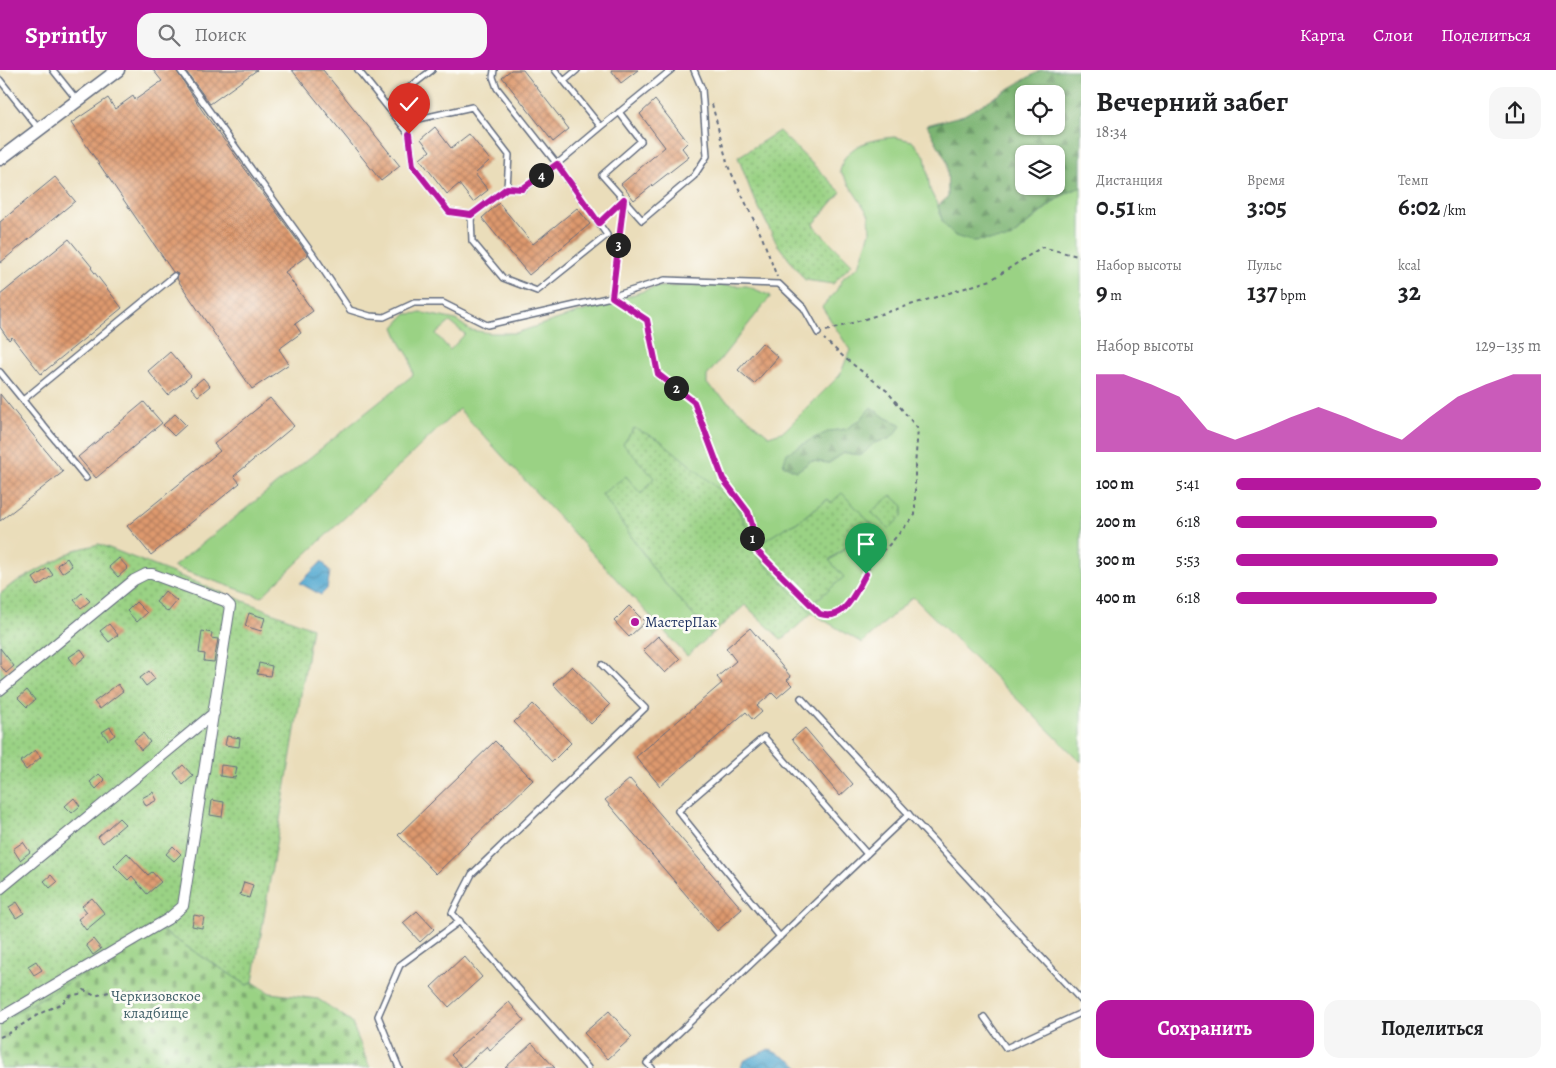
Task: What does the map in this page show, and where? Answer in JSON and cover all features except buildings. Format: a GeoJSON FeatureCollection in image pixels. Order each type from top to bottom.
{"type":"FeatureCollection","features":[{"type":"Feature","properties":{"kind":"street"},"geometry":{"type":"LineString","coordinates":[[0,159],[118,70]]}},
{"type":"Feature","properties":{"kind":"street"},"geometry":{"type":"LineString","coordinates":[[0,690],[134,580],[146,574],[152,574],[225,601],[230,606],[183,906],[168,919],[0,1018]]}},
{"type":"Feature","properties":{"kind":"street"},"geometry":{"type":"LineString","coordinates":[[0,889],[214,713]]}},
{"type":"Feature","properties":{"kind":"lane"},"geometry":{"type":"LineString","coordinates":[[53,70],[77,101]]}},
{"type":"Feature","properties":{"kind":"lane"},"geometry":{"type":"LineString","coordinates":[[180,70],[312,253],[350,310],[384,318],[414,303],[443,303],[487,325],[612,297],[665,280],[779,284],[804,308],[818,333]]}},
{"type":"Feature","properties":{"kind":"lane"},"geometry":{"type":"LineString","coordinates":[[358,70],[409,134],[413,166],[449,212],[471,215],[507,188],[522,189],[557,164],[671,70]]}},
{"type":"Feature","properties":{"kind":"lane"},"geometry":{"type":"LineString","coordinates":[[387,105],[432,70]]}},
{"type":"Feature","properties":{"kind":"lane"},"geometry":{"type":"LineString","coordinates":[[471,215],[472,241],[503,278],[537,291],[608,235],[557,164],[497,88],[492,77],[494,70]]}},
{"type":"Feature","properties":{"kind":"lane"},"geometry":{"type":"LineString","coordinates":[[555,70],[601,127]]}},
{"type":"Feature","properties":{"kind":"lane"},"geometry":{"type":"LineString","coordinates":[[564,81],[577,70]]}},
{"type":"Feature","properties":{"kind":"lane"},"geometry":{"type":"LineString","coordinates":[[619,112],[641,141],[602,175],[642,220],[694,176],[707,156],[702,89],[694,70]]}},
{"type":"Feature","properties":{"kind":"lane"},"geometry":{"type":"LineString","coordinates":[[0,80],[39,130]]}},
{"type":"Feature","properties":{"kind":"lane"},"geometry":{"type":"LineString","coordinates":[[401,123],[472,107],[509,155],[507,188]]}},
{"type":"Feature","properties":{"kind":"lane"},"geometry":{"type":"LineString","coordinates":[[23,400],[174,276]]}},
{"type":"Feature","properties":{"kind":"lane"},"geometry":{"type":"LineString","coordinates":[[0,372],[86,478]]}},
{"type":"Feature","properties":{"kind":"lane"},"geometry":{"type":"LineString","coordinates":[[588,1068],[452,913],[472,874],[645,708],[602,665]]}},
{"type":"Feature","properties":{"kind":"lane"},"geometry":{"type":"LineString","coordinates":[[801,698],[1081,1000]]}},
{"type":"Feature","properties":{"kind":"lane"},"geometry":{"type":"LineString","coordinates":[[780,937],[678,811],[764,737],[867,854]]}},
{"type":"Feature","properties":{"kind":"lane"},"geometry":{"type":"LineString","coordinates":[[652,1068],[647,1063],[909,814]]}},
{"type":"Feature","properties":{"kind":"lane"},"geometry":{"type":"LineString","coordinates":[[399,1068],[378,1016],[400,965],[460,921]]}},
{"type":"Feature","properties":{"kind":"lane"},"geometry":{"type":"LineString","coordinates":[[984,1017],[1006,1048],[1081,1013]]}},
{"type":"Feature","properties":{"kind":"path"},"geometry":{"type":"LineString","coordinates":[[711,99],[728,166],[762,237],[779,284]]}},
{"type":"Feature","properties":{"kind":"path"},"geometry":{"type":"LineString","coordinates":[[624,199],[612,297],[647,320],[658,374],[694,402],[723,479],[748,512],[752,525],[752,540],[756,550],[820,614],[827,617],[837,615],[847,607],[875,558],[915,515],[915,466],[918,430],[887,391],[846,359],[818,333]]}},
{"type":"Feature","properties":{"kind":"path"},"geometry":{"type":"LineString","coordinates":[[599,223],[624,199]]}},
{"type":"Feature","properties":{"kind":"path"},"geometry":{"type":"LineString","coordinates":[[818,333],[991,280],[1042,247],[1081,257]]}},
{"type":"Feature","properties":{"kind":"path"},"geometry":{"type":"LineString","coordinates":[[0,1037],[62,1003],[70,996],[79,994],[84,990],[95,996],[112,991],[140,990],[142,993],[169,994],[188,1003]]}},
{"type":"Feature","properties":{"kind":"green space"},"geometry":{"type":"Polygon","coordinates":[[[1041,70],[1081,70],[1081,187],[1065,194],[1065,145],[1015,145],[1015,195],[1062,195],[1009,239],[971,241],[955,236],[943,223],[938,206],[948,197],[947,162],[927,125],[964,115],[1015,85],[1015,135],[1065,135],[1065,85],[1015,85],[1041,70]]]}},
{"type":"Feature","properties":{"kind":"green space"},"geometry":{"type":"Polygon","coordinates":[[[779,131],[841,192],[813,225],[852,264],[833,284],[805,280],[777,244],[752,194],[738,157],[779,131]]]}},
{"type":"Feature","properties":{"kind":"green space"},"geometry":{"type":"Polygon","coordinates":[[[895,137],[912,141],[925,156],[930,190],[938,206],[943,223],[1009,239],[1061,196],[1081,187],[1081,762],[913,597],[862,643],[812,613],[740,538],[734,502],[716,488],[624,444],[655,478],[641,494],[602,494],[660,578],[711,635],[687,656],[459,409],[261,597],[173,567],[413,375],[410,358],[401,344],[394,327],[406,314],[423,313],[456,320],[470,330],[491,333],[516,333],[656,287],[747,286],[771,296],[707,376],[707,384],[769,436],[784,431],[840,375],[850,350],[822,307],[836,291],[844,277],[859,266],[870,232],[869,215],[840,171],[842,163],[850,151],[862,144],[895,137]],[[450,322],[436,334],[450,350],[465,334],[450,322]],[[871,408],[860,420],[846,429],[830,431],[788,453],[783,465],[797,471],[811,461],[829,463],[844,453],[862,455],[874,443],[891,438],[902,425],[886,418],[871,408]],[[828,499],[796,523],[783,529],[829,561],[861,536],[828,499]]]}},
{"type":"Feature","properties":{"kind":"green space"},"geometry":{"type":"Polygon","coordinates":[[[871,407],[886,418],[902,425],[891,438],[874,443],[862,455],[844,453],[829,463],[811,461],[797,471],[783,465],[787,453],[830,431],[846,429],[860,420],[871,407]]]}},
{"type":"Feature","properties":{"kind":"green space"},"geometry":{"type":"Polygon","coordinates":[[[634,428],[660,440],[734,502],[747,527],[741,538],[812,613],[782,640],[745,605],[711,635],[660,578],[602,494],[626,476],[641,494],[654,478],[623,444],[634,428]]]}},
{"type":"Feature","properties":{"kind":"green space"},"geometry":{"type":"Polygon","coordinates":[[[842,493],[885,538],[876,548],[861,536],[829,560],[844,577],[813,603],[758,545],[796,523],[828,499],[831,503],[842,493]]]}},
{"type":"Feature","properties":{"kind":"green space"},"geometry":{"type":"Polygon","coordinates":[[[891,495],[903,506],[902,516],[889,529],[871,512],[891,495]]]}},
{"type":"Feature","properties":{"kind":"green space"},"geometry":{"type":"Polygon","coordinates":[[[99,544],[312,628],[253,982],[247,985],[159,929],[0,1022],[0,594],[11,585],[75,550],[99,544]]]}},
{"type":"Feature","properties":{"kind":"green space","name":"Черкизовское кладбище"},"geometry":{"type":"Polygon","coordinates":[[[159,929],[247,985],[253,982],[270,993],[318,999],[351,1021],[370,1068],[0,1068],[0,1022],[159,929]]]}},
{"type":"Feature","properties":{"kind":"water"},"geometry":{"type":"Polygon","coordinates":[[[322,561],[330,572],[327,589],[321,595],[300,583],[322,561]]]}},
{"type":"Feature","properties":{"kind":"water"},"geometry":{"type":"Polygon","coordinates":[[[769,1049],[800,1068],[741,1068],[743,1061],[769,1049]]]}},
{"type":"Feature","properties":{"kind":"place","name":"МастерПак"},"geometry":{"type":"Point","coordinates":[635,622]}},
{"type":"Feature","properties":{"kind":"route"},"geometry":{"type":"LineString","coordinates":[[409,134],[413,166],[449,212],[471,215],[507,188],[522,189],[557,164],[599,223],[624,199],[612,297],[647,320],[658,374],[694,402],[723,479],[748,512],[752,525],[752,540],[756,550],[820,614],[827,617],[837,615],[847,607],[866,574]]}}]}
